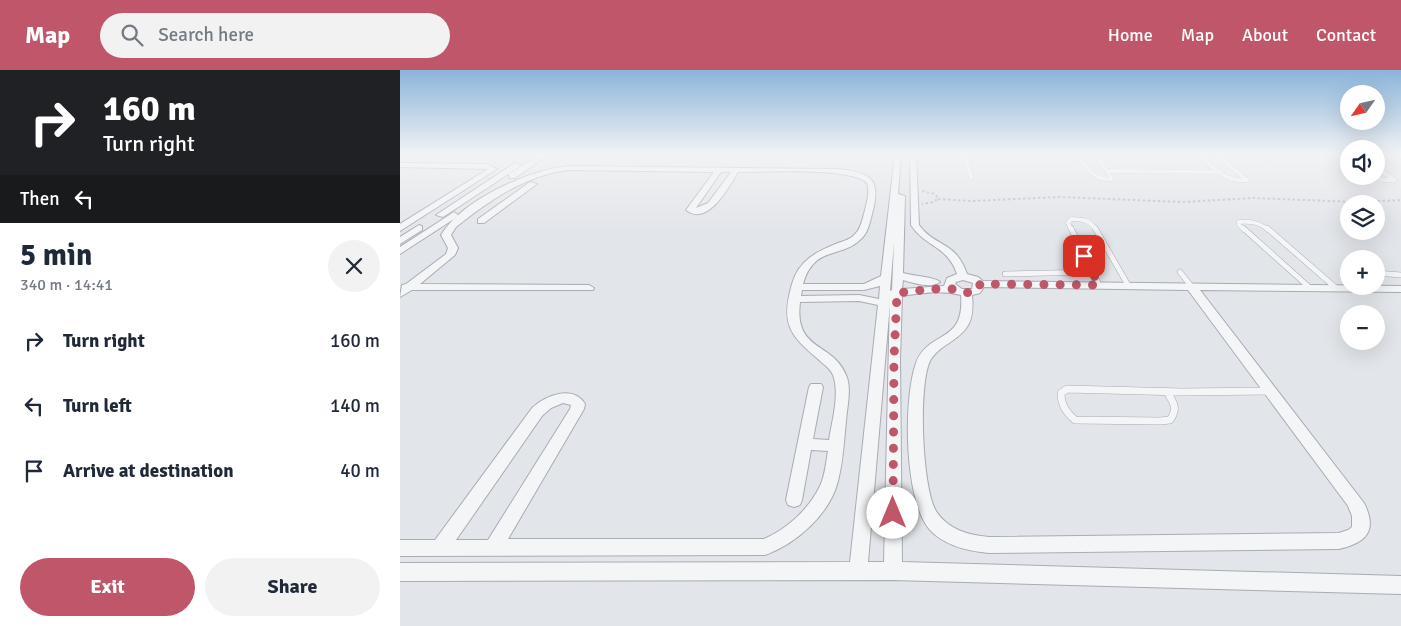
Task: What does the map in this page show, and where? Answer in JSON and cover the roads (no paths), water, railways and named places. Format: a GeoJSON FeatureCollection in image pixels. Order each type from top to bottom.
{"type":"FeatureCollection","features":[{"type":"Feature","properties":{"kind":"street"},"geometry":{"type":"LineString","coordinates":[[400,228],[476,180]]}},
{"type":"Feature","properties":{"kind":"street"},"geometry":{"type":"LineString","coordinates":[[400,241],[495,180]]}},
{"type":"Feature","properties":{"kind":"street"},"geometry":{"type":"LineString","coordinates":[[400,251],[507,180]]}},
{"type":"Feature","properties":{"kind":"street"},"geometry":{"type":"LineString","coordinates":[[403,290],[450,255],[453,248],[446,235],[448,228],[520,180]]}},
{"type":"Feature","properties":{"kind":"street"},"geometry":{"type":"LineString","coordinates":[[711,180],[690,210],[699,212],[709,208],[729,180]]}},
{"type":"Feature","properties":{"kind":"street"},"geometry":{"type":"LineString","coordinates":[[400,548],[765,547],[782,539],[807,519],[830,484],[842,392],[840,375],[834,366],[796,332],[792,321],[794,299],[804,270],[813,259],[846,244],[862,233],[872,184],[867,180]]}},
{"type":"Feature","properties":{"kind":"street"},"geometry":{"type":"LineString","coordinates":[[858,572],[892,277],[894,180]]}},
{"type":"Feature","properties":{"kind":"street"},"geometry":{"type":"LineString","coordinates":[[914,180],[915,221],[918,229],[951,252],[960,264],[958,285],[967,313],[965,322],[959,330],[937,345],[922,363],[918,386],[917,410],[918,462],[925,506],[938,526],[961,541],[989,545],[1339,541],[1355,536],[1362,524],[1359,509],[1191,286]]}},
{"type":"Feature","properties":{"kind":"street"},"geometry":{"type":"LineString","coordinates":[[481,221],[533,184]]}},
{"type":"Feature","properties":{"kind":"street"},"geometry":{"type":"LineString","coordinates":[[488,200],[509,201]]}},
{"type":"Feature","properties":{"kind":"street"},"geometry":{"type":"LineString","coordinates":[[797,287],[864,287],[892,277],[926,283],[958,285],[976,291],[980,284]]}},
{"type":"Feature","properties":{"kind":"street"},"geometry":{"type":"LineString","coordinates":[[794,299],[889,297],[958,285],[976,279],[980,284]]}},
{"type":"Feature","properties":{"kind":"street"},"geometry":{"type":"LineString","coordinates":[[980,284],[1401,288]]}},
{"type":"Feature","properties":{"kind":"street"},"geometry":{"type":"LineString","coordinates":[[403,290],[589,288]]}},
{"type":"Feature","properties":{"kind":"street"},"geometry":{"type":"LineString","coordinates":[[889,297],[894,359],[893,571]]}},
{"type":"Feature","properties":{"kind":"street"},"geometry":{"type":"LineString","coordinates":[[794,500],[816,387]]}},
{"type":"Feature","properties":{"kind":"street"},"geometry":{"type":"LineString","coordinates":[[440,548],[537,412],[542,407],[556,400],[570,398],[578,404],[577,408],[493,548]]}},
{"type":"Feature","properties":{"kind":"street"},"geometry":{"type":"LineString","coordinates":[[805,444],[836,446]]}},
{"type":"Feature","properties":{"kind":"street"},"geometry":{"type":"LineString","coordinates":[[400,572],[893,571],[1401,585]]}},
{"type":"Feature","properties":{"kind":"lane"},"geometry":{"type":"LineString","coordinates":[[1232,180],[1241,182],[1248,180]]}},
{"type":"Feature","properties":{"kind":"lane"},"geometry":{"type":"LineString","coordinates":[[1099,285],[1068,223],[1071,219],[1092,222],[1128,286]]}},
{"type":"Feature","properties":{"kind":"lane"},"geometry":{"type":"LineString","coordinates":[[1310,288],[1239,225],[1239,222],[1250,221],[1263,225],[1336,288]]}},
{"type":"Feature","properties":{"kind":"lane"},"geometry":{"type":"LineString","coordinates":[[1005,274],[1092,272]]}},
{"type":"Feature","properties":{"kind":"lane"},"geometry":{"type":"LineString","coordinates":[[1180,272],[1191,286]]}},
{"type":"Feature","properties":{"kind":"lane"},"geometry":{"type":"LineString","coordinates":[[1385,273],[1401,274]]}},
{"type":"Feature","properties":{"kind":"lane"},"geometry":{"type":"LineString","coordinates":[[1167,392],[1174,406],[1174,414],[1170,420],[1160,421],[1075,420],[1066,412],[1060,400],[1061,393],[1067,389],[1167,392],[1270,391]]}}]}
